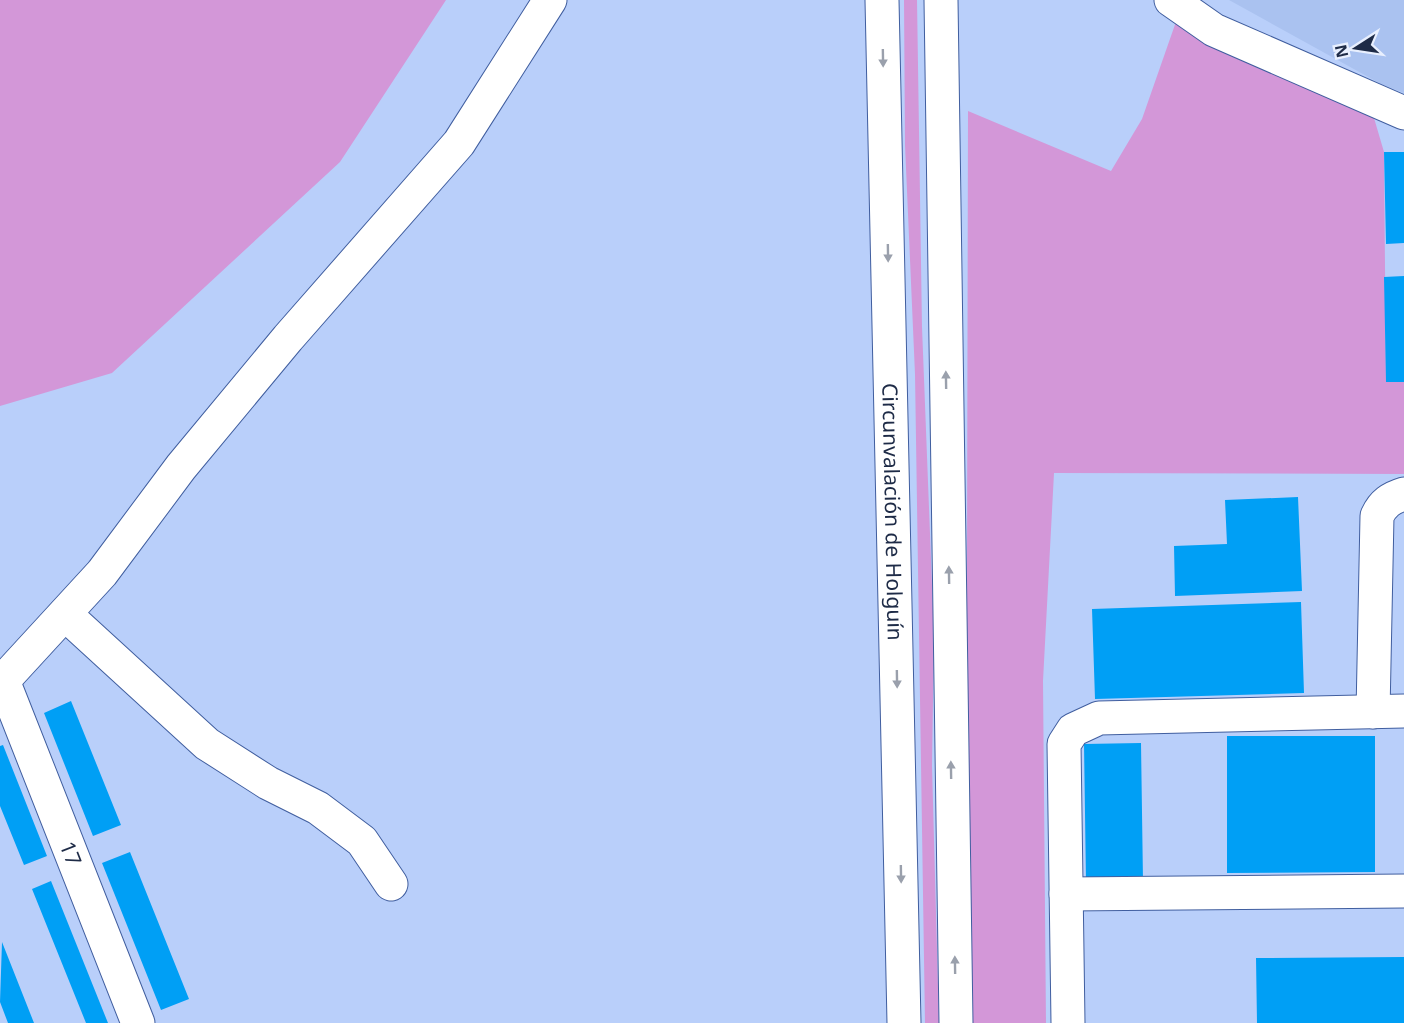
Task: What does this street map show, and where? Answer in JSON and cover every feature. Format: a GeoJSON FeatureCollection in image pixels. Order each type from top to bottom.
{"type":"FeatureCollection","features":[{"type":"Feature","properties":{"kind":"main road"},"geometry":{"type":"LineString","coordinates":[[2,683],[102,573],[181,467],[288,338],[459,143],[550,0]]}},
{"type":"Feature","properties":{"kind":"main road","name":"Circunvalación de Holguín"},"geometry":{"type":"LineString","coordinates":[[882,0],[904,1023]]}},
{"type":"Feature","properties":{"kind":"main road"},"geometry":{"type":"LineString","coordinates":[[940,0],[956,1023]]}},
{"type":"Feature","properties":{"kind":"main road"},"geometry":{"type":"LineString","coordinates":[[1171,0],[1214,30],[1401,110]]}},
{"type":"Feature","properties":{"kind":"main road"},"geometry":{"type":"LineString","coordinates":[[1068,1023],[1064,744],[1073,730],[1099,718],[1389,712],[1377,516],[1382,505],[1393,497],[1404,494]]}},
{"type":"Feature","properties":{"kind":"main road"},"geometry":{"type":"LineString","coordinates":[[65,614],[207,744],[268,783],[318,808],[362,842],[391,884]]}},
{"type":"Feature","properties":{"kind":"main road","name":"17"},"geometry":{"type":"LineString","coordinates":[[2,683],[138,1023]]}},
{"type":"Feature","properties":{"kind":"main road"},"geometry":{"type":"LineString","coordinates":[[1066,894],[1404,891]]}},
{"type":"Feature","properties":{"kind":"shaded area"},"geometry":{"type":"Polygon","coordinates":[[[0,0],[446,0],[340,162],[112,373],[0,406],[0,0]]]}},
{"type":"Feature","properties":{"kind":"shaded area"},"geometry":{"type":"Polygon","coordinates":[[[904,0],[917,0],[922,327],[934,637],[932,766],[939,1023],[925,1023],[915,374],[905,145],[904,0]]]}},
{"type":"Feature","properties":{"kind":"shaded area"},"geometry":{"type":"Polygon","coordinates":[[[1229,0],[1404,0],[1404,93],[1381,84],[1229,0]]]}},
{"type":"Feature","properties":{"kind":"shaded area"},"geometry":{"type":"Polygon","coordinates":[[[1178,16],[1369,101],[1384,152],[1386,382],[1404,382],[1404,474],[1054,473],[1043,681],[1046,1023],[966,1023],[968,111],[1111,171],[1142,119],[1178,16]]]}},
{"type":"Feature","properties":{"kind":"building"},"geometry":{"type":"Polygon","coordinates":[[[1384,152],[1404,152],[1404,243],[1386,244],[1384,152]]]}},
{"type":"Feature","properties":{"kind":"building"},"geometry":{"type":"Polygon","coordinates":[[[1404,276],[1404,382],[1386,382],[1384,277],[1404,276]]]}},
{"type":"Feature","properties":{"kind":"building"},"geometry":{"type":"Polygon","coordinates":[[[1298,497],[1302,591],[1175,596],[1174,546],[1227,544],[1225,500],[1298,497]]]}},
{"type":"Feature","properties":{"kind":"building"},"geometry":{"type":"Polygon","coordinates":[[[1301,602],[1304,693],[1095,699],[1092,609],[1301,602]]]}},
{"type":"Feature","properties":{"kind":"building"},"geometry":{"type":"Polygon","coordinates":[[[71,701],[121,825],[93,836],[44,713],[71,701]]]}},
{"type":"Feature","properties":{"kind":"building"},"geometry":{"type":"Polygon","coordinates":[[[1227,736],[1375,736],[1375,872],[1227,873],[1227,736]]]}},
{"type":"Feature","properties":{"kind":"building"},"geometry":{"type":"Polygon","coordinates":[[[1141,743],[1143,881],[1086,882],[1084,744],[1141,743]]]}},
{"type":"Feature","properties":{"kind":"building"},"geometry":{"type":"Polygon","coordinates":[[[3,745],[47,856],[24,865],[0,806],[0,746],[3,745]]]}},
{"type":"Feature","properties":{"kind":"building"},"geometry":{"type":"Polygon","coordinates":[[[130,852],[189,999],[161,1010],[102,863],[130,852]]]}},
{"type":"Feature","properties":{"kind":"building"},"geometry":{"type":"Polygon","coordinates":[[[51,881],[108,1023],[86,1023],[32,889],[51,881]]]}},
{"type":"Feature","properties":{"kind":"building"},"geometry":{"type":"Polygon","coordinates":[[[2,942],[34,1023],[8,1023],[0,1002],[2,942]]]}},
{"type":"Feature","properties":{"kind":"building"},"geometry":{"type":"Polygon","coordinates":[[[1404,957],[1404,1023],[1257,1023],[1256,958],[1404,957]]]}}]}
